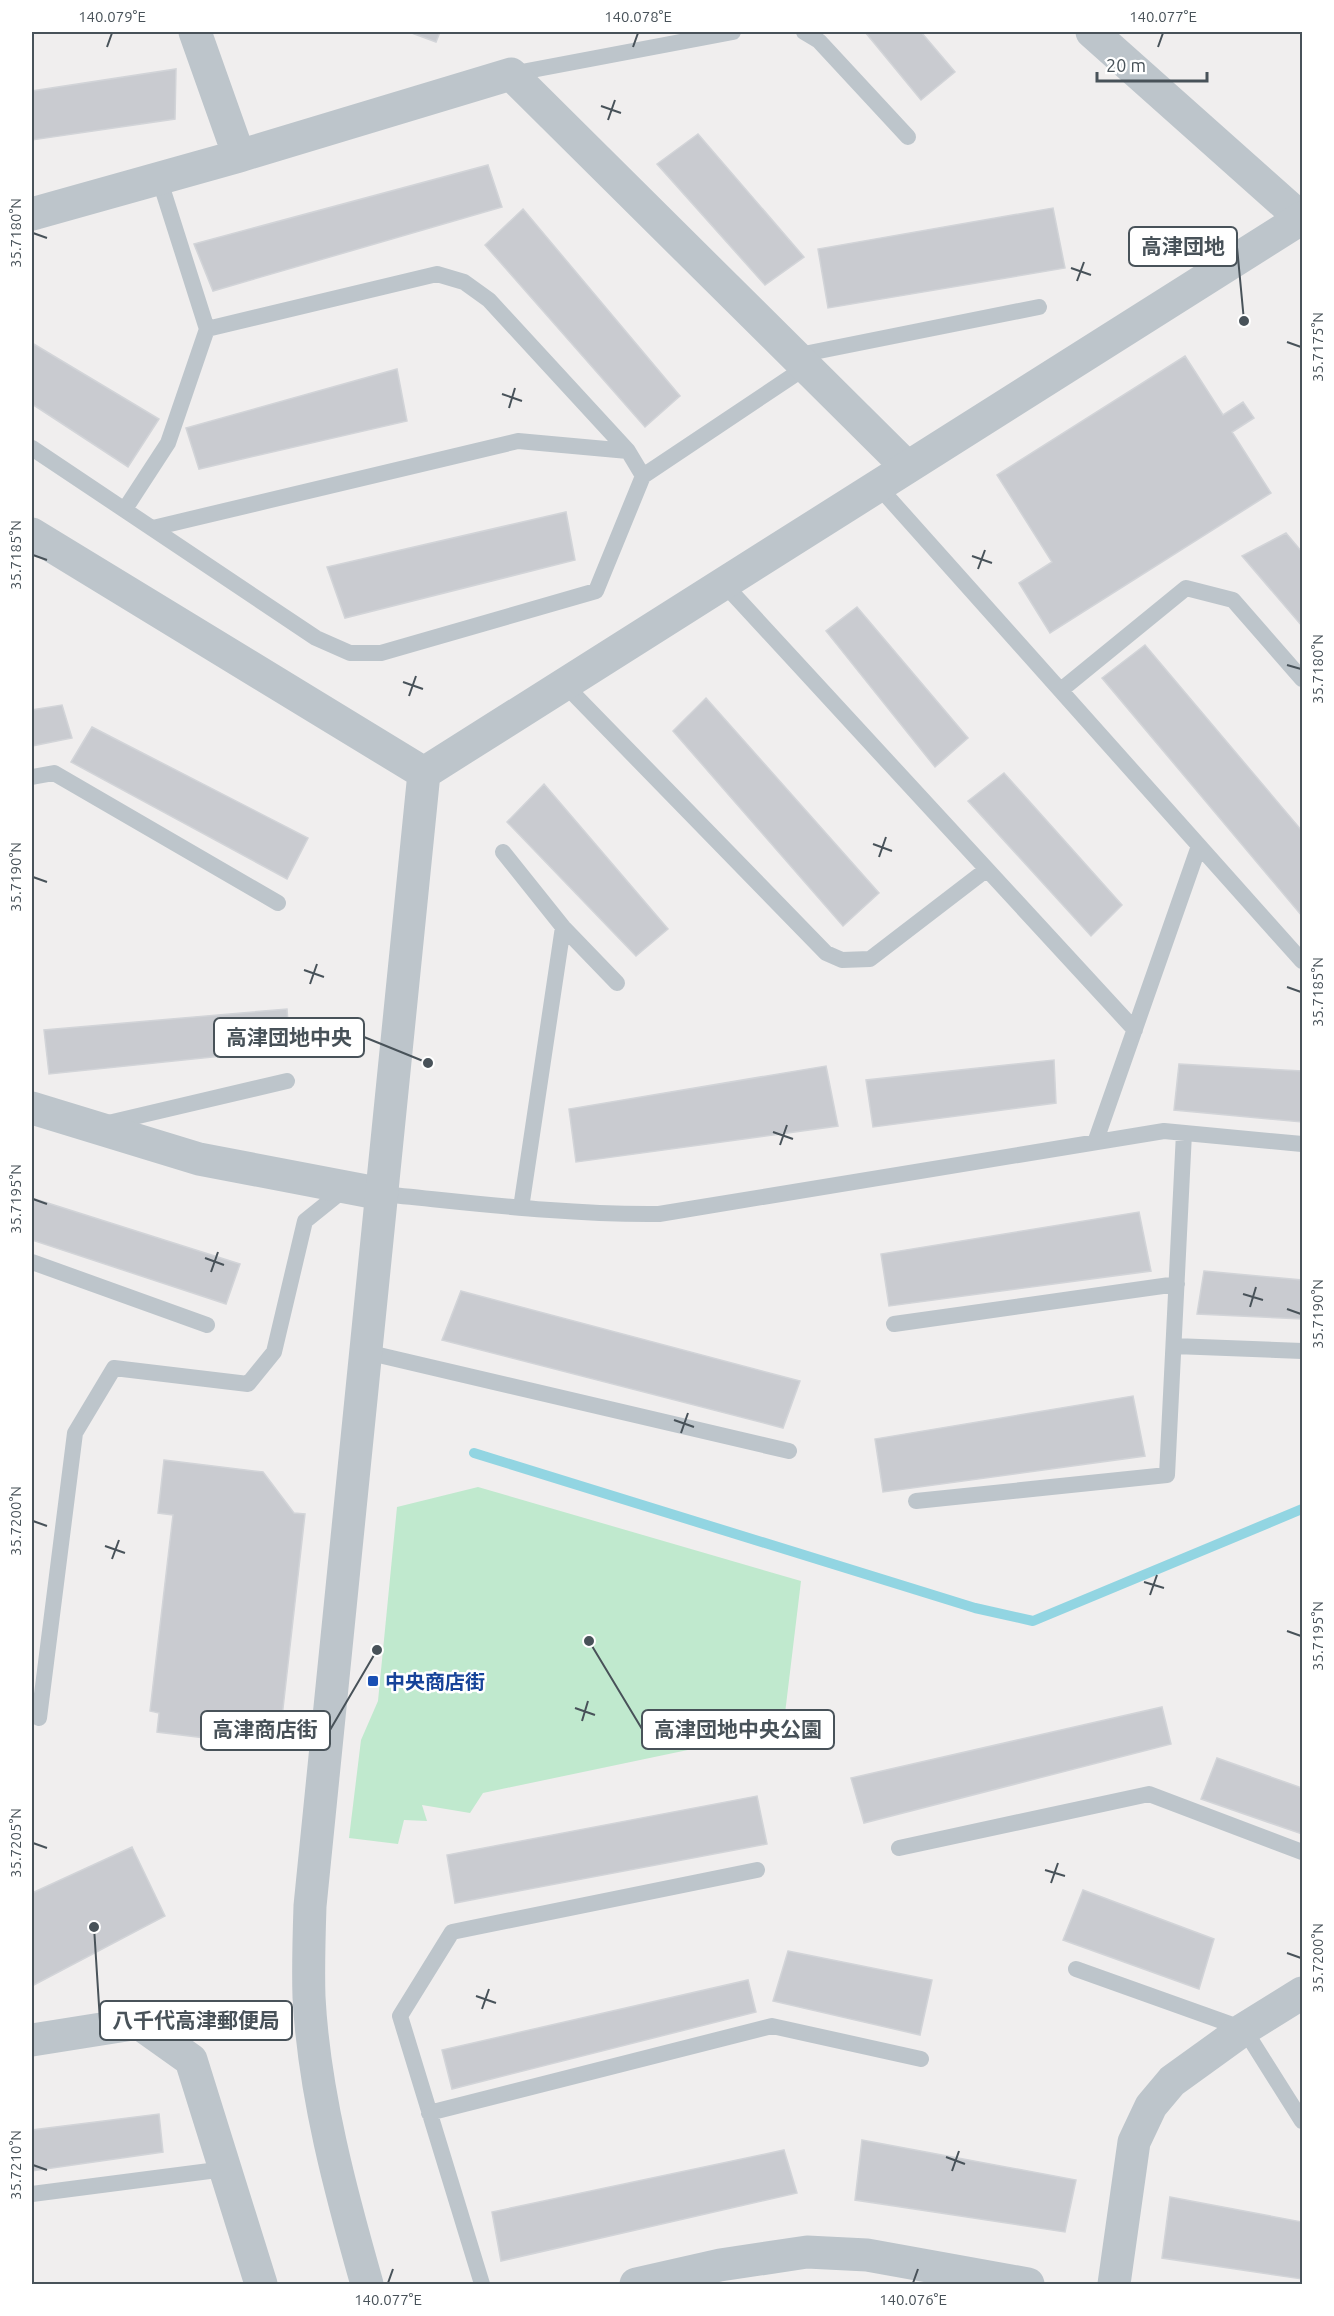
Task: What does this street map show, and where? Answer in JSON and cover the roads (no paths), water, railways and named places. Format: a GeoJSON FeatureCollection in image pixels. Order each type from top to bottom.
{"type":"FeatureCollection","features":[{"type":"Feature","properties":{"kind":"street"},"geometry":{"type":"LineString","coordinates":[[195,32],[238,156]]}},
{"type":"Feature","properties":{"kind":"street"},"geometry":{"type":"LineString","coordinates":[[424,773],[1302,218],[1092,32]]}},
{"type":"Feature","properties":{"kind":"street"},"geometry":{"type":"LineString","coordinates":[[32,214],[238,156],[512,74],[907,467]]}},
{"type":"Feature","properties":{"kind":"street"},"geometry":{"type":"LineString","coordinates":[[32,534],[424,773]]}},
{"type":"Feature","properties":{"kind":"street"},"geometry":{"type":"LineString","coordinates":[[367,2284],[343,2200],[314,2042],[309,1959],[315,1848],[325,1741],[424,773]]}},
{"type":"Feature","properties":{"kind":"street"},"geometry":{"type":"LineString","coordinates":[[32,1108],[199,1159],[382,1194]]}},
{"type":"Feature","properties":{"kind":"street"},"geometry":{"type":"LineString","coordinates":[[1114,2284],[1134,2142],[1150,2106],[1172,2081],[1244,2029],[1302,1993]]}},
{"type":"Feature","properties":{"kind":"street"},"geometry":{"type":"LineString","coordinates":[[32,2040],[139,2023],[191,2060],[261,2284]]}},
{"type":"Feature","properties":{"kind":"street"},"geometry":{"type":"LineString","coordinates":[[636,2284],[720,2265],[807,2252],[867,2255],[925,2275],[1028,2284]]}},
{"type":"Feature","properties":{"kind":"lane"},"geometry":{"type":"LineString","coordinates":[[512,74],[733,32]]}},
{"type":"Feature","properties":{"kind":"lane"},"geometry":{"type":"LineString","coordinates":[[804,32],[819,41],[908,137]]}},
{"type":"Feature","properties":{"kind":"lane"},"geometry":{"type":"LineString","coordinates":[[125,509],[168,443],[207,329],[159,178]]}},
{"type":"Feature","properties":{"kind":"lane"},"geometry":{"type":"LineString","coordinates":[[207,329],[437,274],[464,282],[489,300],[628,451],[643,476]]}},
{"type":"Feature","properties":{"kind":"lane"},"geometry":{"type":"LineString","coordinates":[[32,448],[316,638],[350,652],[381,653],[596,591],[643,476],[800,361],[1039,307]]}},
{"type":"Feature","properties":{"kind":"lane"},"geometry":{"type":"LineString","coordinates":[[153,528],[518,441],[628,451]]}},
{"type":"Feature","properties":{"kind":"lane"},"geometry":{"type":"LineString","coordinates":[[878,486],[1302,961]]}},
{"type":"Feature","properties":{"kind":"lane"},"geometry":{"type":"LineString","coordinates":[[724,584],[1135,1030]]}},
{"type":"Feature","properties":{"kind":"lane"},"geometry":{"type":"LineString","coordinates":[[1060,690],[1186,588],[1233,600],[1302,680]]}},
{"type":"Feature","properties":{"kind":"lane"},"geometry":{"type":"LineString","coordinates":[[565,685],[826,953],[842,960],[870,959],[986,870]]}},
{"type":"Feature","properties":{"kind":"lane"},"geometry":{"type":"LineString","coordinates":[[32,777],[54,773],[278,903]]}},
{"type":"Feature","properties":{"kind":"lane"},"geometry":{"type":"LineString","coordinates":[[1096,1140],[1199,846]]}},
{"type":"Feature","properties":{"kind":"lane"},"geometry":{"type":"LineString","coordinates":[[503,852],[563,927],[617,983]]}},
{"type":"Feature","properties":{"kind":"lane"},"geometry":{"type":"LineString","coordinates":[[521,1208],[563,927]]}},
{"type":"Feature","properties":{"kind":"lane"},"geometry":{"type":"LineString","coordinates":[[92,1127],[287,1081]]}},
{"type":"Feature","properties":{"kind":"lane"},"geometry":{"type":"LineString","coordinates":[[382,1194],[613,1215],[659,1214],[872,1181],[1096,1140],[1164,1131],[1302,1144]]}},
{"type":"Feature","properties":{"kind":"lane"},"geometry":{"type":"LineString","coordinates":[[916,1501],[1167,1475],[1184,1133]]}},
{"type":"Feature","properties":{"kind":"lane"},"geometry":{"type":"LineString","coordinates":[[39,1718],[75,1433],[114,1368],[248,1384],[274,1352],[305,1221],[347,1187]]}},
{"type":"Feature","properties":{"kind":"lane"},"geometry":{"type":"LineString","coordinates":[[32,1262],[207,1325]]}},
{"type":"Feature","properties":{"kind":"lane"},"geometry":{"type":"LineString","coordinates":[[894,1324],[1177,1284]]}},
{"type":"Feature","properties":{"kind":"lane"},"geometry":{"type":"LineString","coordinates":[[1174,1346],[1302,1351]]}},
{"type":"Feature","properties":{"kind":"lane"},"geometry":{"type":"LineString","coordinates":[[366,1352],[789,1451]]}},
{"type":"Feature","properties":{"kind":"lane"},"geometry":{"type":"LineString","coordinates":[[899,1848],[1149,1794],[1302,1852]]}},
{"type":"Feature","properties":{"kind":"lane"},"geometry":{"type":"LineString","coordinates":[[482,2284],[400,2016],[452,1932],[757,1870]]}},
{"type":"Feature","properties":{"kind":"lane"},"geometry":{"type":"LineString","coordinates":[[1076,1968],[1244,2029],[1302,2121]]}},
{"type":"Feature","properties":{"kind":"lane"},"geometry":{"type":"LineString","coordinates":[[429,2113],[772,2026],[921,2059]]}},
{"type":"Feature","properties":{"kind":"lane"},"geometry":{"type":"LineString","coordinates":[[32,2194],[225,2169]]}},
{"type":"Feature","properties":{"kind":"waterway"},"geometry":{"type":"LineString","coordinates":[[474,1453],[975,1608],[1033,1621],[1302,1509]]}},
{"type":"Feature","properties":{"kind":"place","name":"高津団地"},"geometry":{"type":"Point","coordinates":[1244,321]}},
{"type":"Feature","properties":{"kind":"place","name":"高津団地中央"},"geometry":{"type":"Point","coordinates":[428,1063]}},
{"type":"Feature","properties":{"kind":"place","name":"高津団地中央公園"},"geometry":{"type":"Point","coordinates":[589,1641]}},
{"type":"Feature","properties":{"kind":"place","name":"高津商店街"},"geometry":{"type":"Point","coordinates":[377,1650]}},
{"type":"Feature","properties":{"kind":"place","name":"中央商店街"},"geometry":{"type":"Point","coordinates":[373,1681]}},
{"type":"Feature","properties":{"kind":"place","name":"八千代高津郵便局"},"geometry":{"type":"Point","coordinates":[94,1927]}}]}
